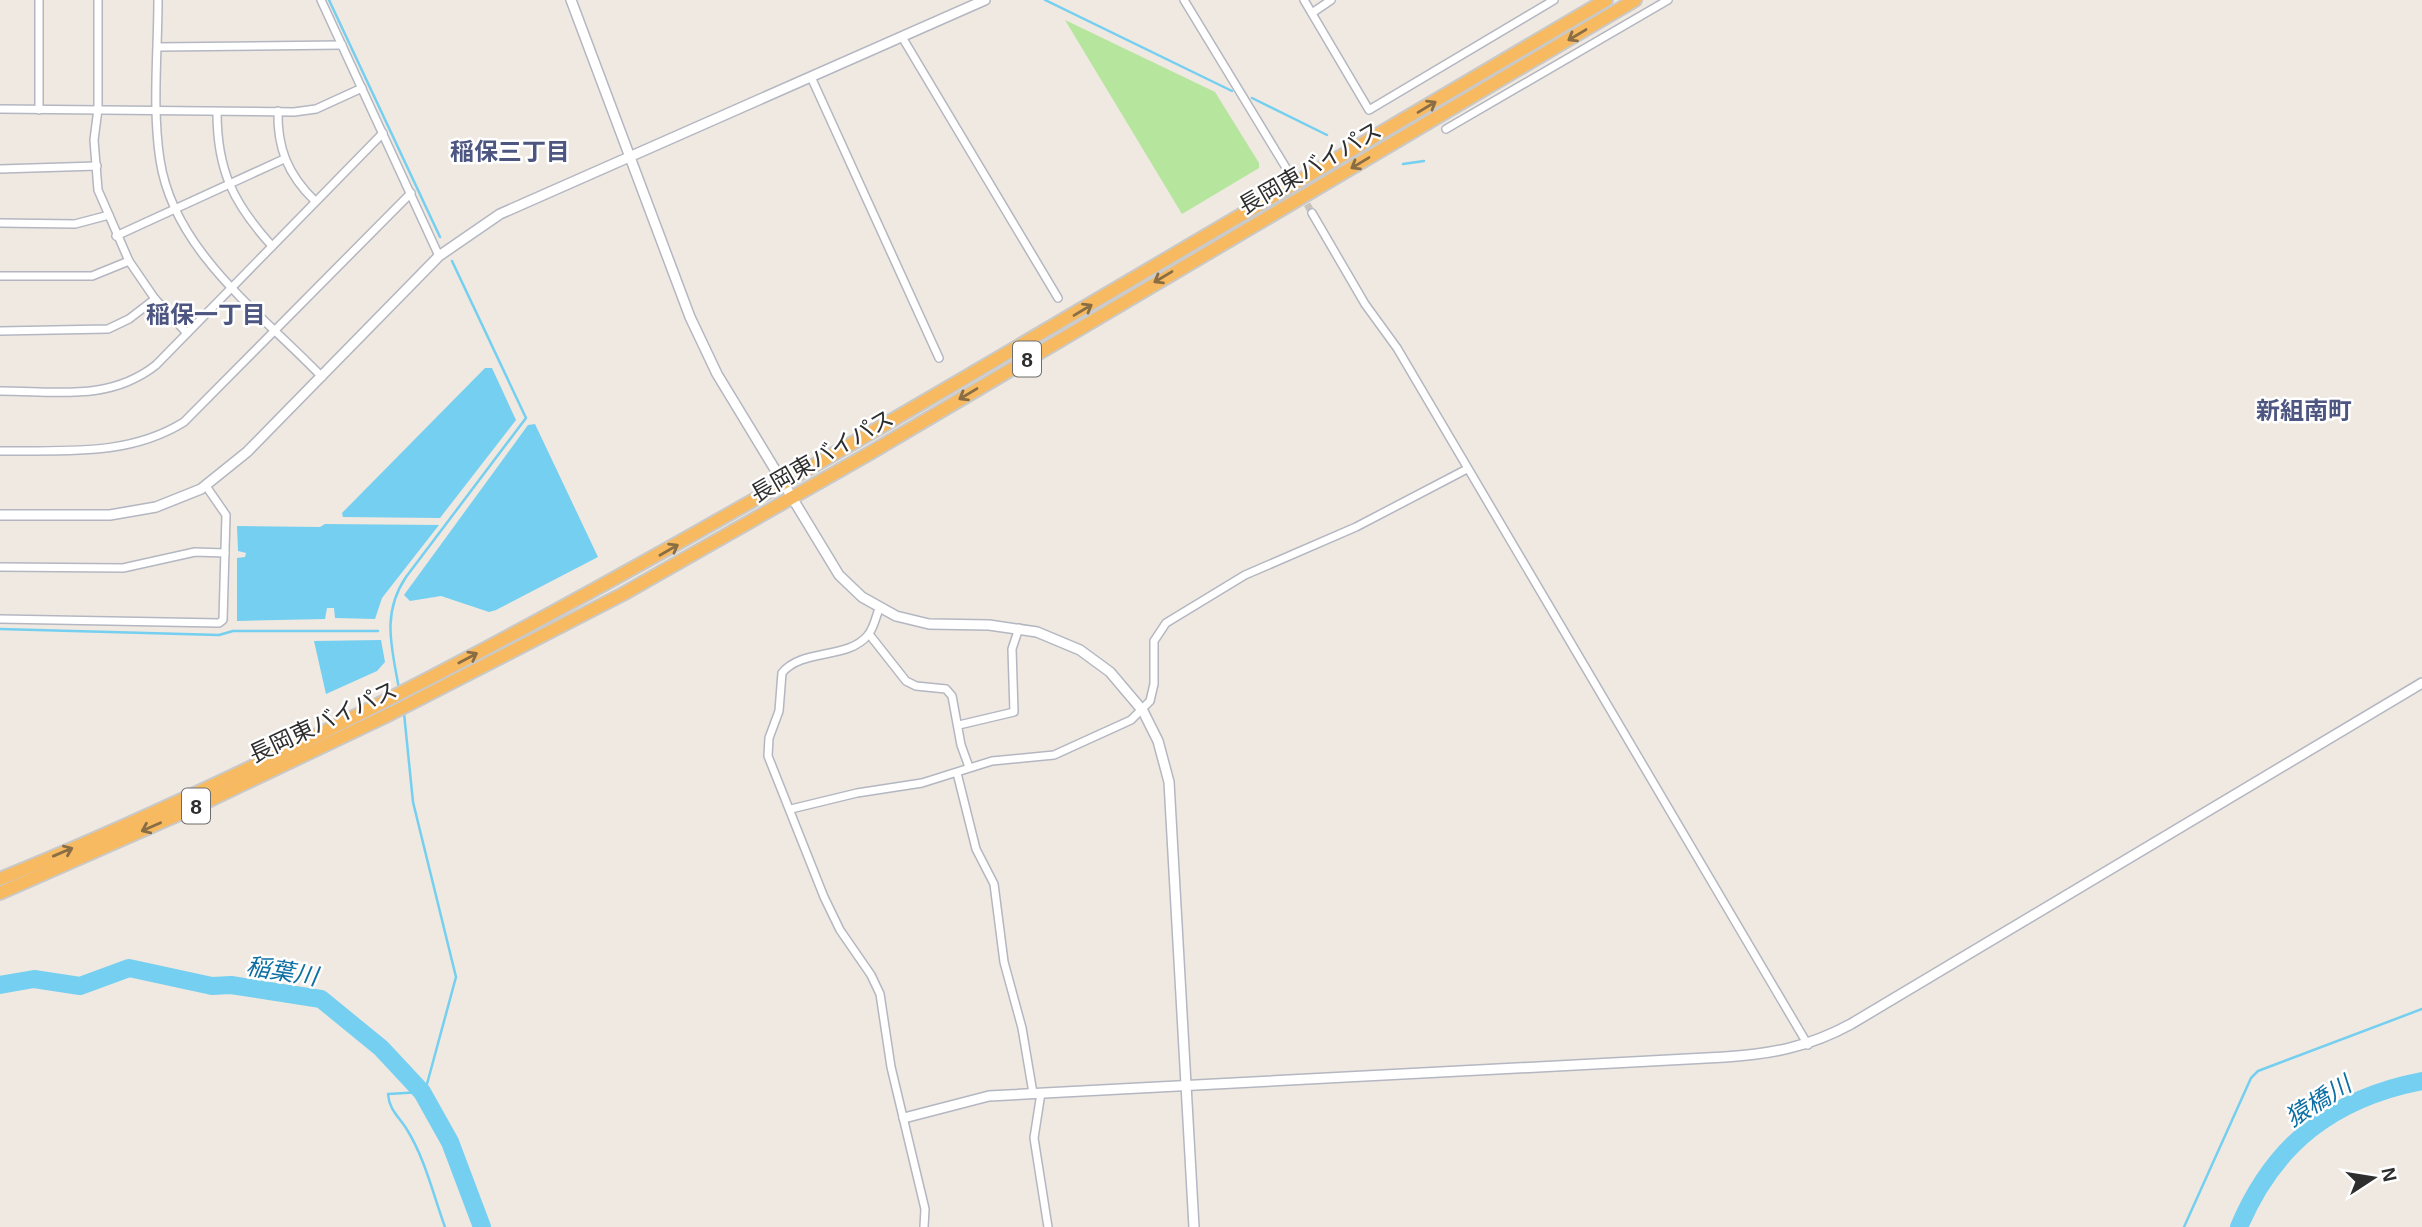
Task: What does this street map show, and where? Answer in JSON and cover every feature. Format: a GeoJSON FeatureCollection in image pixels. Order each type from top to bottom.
{"type":"FeatureCollection","features":[{"type":"Feature","properties":{"kind":"highway","name":"長岡東バイパス"},"geometry":{"type":"LineString","coordinates":[[409,697],[783,484],[1606,0]]}},
{"type":"Feature","properties":{"kind":"highway","name":"長岡東バイパス"},"geometry":{"type":"LineString","coordinates":[[0,893],[193,808],[409,697],[623,594],[792,498],[1636,0]]}},
{"type":"Feature","properties":{"kind":"highway","name":"長岡東バイパス"},"geometry":{"type":"LineString","coordinates":[[0,879],[389,707]]}},
{"type":"Feature","properties":{"kind":"street"},"geometry":{"type":"LineString","coordinates":[[39,0],[39,110]]}},
{"type":"Feature","properties":{"kind":"street"},"geometry":{"type":"LineString","coordinates":[[98,0],[98,109],[94,140],[98,190],[129,261],[155,299],[187,333]]}},
{"type":"Feature","properties":{"kind":"street"},"geometry":{"type":"LineString","coordinates":[[158,0],[157,111],[160,160],[174,209],[197,248],[322,377]]}},
{"type":"Feature","properties":{"kind":"street"},"geometry":{"type":"LineString","coordinates":[[321,0],[439,256]]}},
{"type":"Feature","properties":{"kind":"street"},"geometry":{"type":"LineString","coordinates":[[570,0],[701,340],[717,374],[839,575],[880,609],[929,624],[1019,628],[1037,632],[1080,650],[1110,672],[1143,711],[1158,741],[1169,782],[1194,1227]]}},
{"type":"Feature","properties":{"kind":"street"},"geometry":{"type":"LineString","coordinates":[[0,514],[110,515],[156,507],[206,486],[234,464],[439,256],[500,214],[902,37],[967,3],[985,0]]}},
{"type":"Feature","properties":{"kind":"street"},"geometry":{"type":"LineString","coordinates":[[1184,0],[1291,176]]}},
{"type":"Feature","properties":{"kind":"street"},"geometry":{"type":"LineString","coordinates":[[1304,0],[1369,110],[1554,0]]}},
{"type":"Feature","properties":{"kind":"street"},"geometry":{"type":"LineString","coordinates":[[1312,13],[1331,0]]}},
{"type":"Feature","properties":{"kind":"street"},"geometry":{"type":"LineString","coordinates":[[1446,130],[1668,0]]}},
{"type":"Feature","properties":{"kind":"street"},"geometry":{"type":"LineString","coordinates":[[902,37],[1058,298]]}},
{"type":"Feature","properties":{"kind":"street"},"geometry":{"type":"LineString","coordinates":[[158,47],[342,46]]}},
{"type":"Feature","properties":{"kind":"street"},"geometry":{"type":"LineString","coordinates":[[811,77],[939,358]]}},
{"type":"Feature","properties":{"kind":"street"},"geometry":{"type":"LineString","coordinates":[[0,109],[316,109],[362,88]]}},
{"type":"Feature","properties":{"kind":"street"},"geometry":{"type":"LineString","coordinates":[[217,111],[218,148],[229,185],[247,218],[272,246]]}},
{"type":"Feature","properties":{"kind":"street"},"geometry":{"type":"LineString","coordinates":[[278,111],[278,130],[284,159],[302,188],[315,201]]}},
{"type":"Feature","properties":{"kind":"street"},"geometry":{"type":"LineString","coordinates":[[0,391],[102,391],[128,385],[156,365],[383,133]]}},
{"type":"Feature","properties":{"kind":"street"},"geometry":{"type":"LineString","coordinates":[[116,236],[284,159]]}},
{"type":"Feature","properties":{"kind":"street"},"geometry":{"type":"LineString","coordinates":[[0,169],[97,166]]}},
{"type":"Feature","properties":{"kind":"street"},"geometry":{"type":"LineString","coordinates":[[0,451],[105,450],[167,433],[198,411],[411,194]]}},
{"type":"Feature","properties":{"kind":"street"},"geometry":{"type":"LineString","coordinates":[[1312,213],[1365,304],[1397,348],[1808,1045]]}},
{"type":"Feature","properties":{"kind":"street"},"geometry":{"type":"LineString","coordinates":[[0,223],[75,224],[109,215]]}},
{"type":"Feature","properties":{"kind":"street"},"geometry":{"type":"LineString","coordinates":[[0,276],[92,276],[129,261]]}},
{"type":"Feature","properties":{"kind":"street"},"geometry":{"type":"LineString","coordinates":[[0,331],[108,329],[129,319],[155,299]]}},
{"type":"Feature","properties":{"kind":"street"},"geometry":{"type":"LineString","coordinates":[[790,809],[813,802],[922,783],[1000,759],[1054,755],[1131,720],[1143,711],[1153,693],[1154,641],[1166,623],[1245,575],[1356,527],[1466,469]]}},
{"type":"Feature","properties":{"kind":"street"},"geometry":{"type":"LineString","coordinates":[[0,619],[219,623],[225,617],[226,515],[206,486]]}},
{"type":"Feature","properties":{"kind":"street"},"geometry":{"type":"LineString","coordinates":[[0,567],[123,568],[195,552],[225,553]]}},
{"type":"Feature","properties":{"kind":"street"},"geometry":{"type":"LineString","coordinates":[[880,609],[869,634],[853,645],[802,660],[782,673],[779,711],[769,738],[768,756],[773,775],[790,809],[828,905],[880,994],[890,1058],[925,1209],[924,1227]]}},
{"type":"Feature","properties":{"kind":"street"},"geometry":{"type":"LineString","coordinates":[[959,725],[1014,712],[1012,649],[1019,628]]}},
{"type":"Feature","properties":{"kind":"street"},"geometry":{"type":"LineString","coordinates":[[869,634],[906,681],[916,686],[946,689],[953,696],[961,745],[969,767]]}},
{"type":"Feature","properties":{"kind":"street"},"geometry":{"type":"LineString","coordinates":[[904,1118],[989,1096],[1762,1054],[1808,1045],[1872,1011],[2422,683]]}},
{"type":"Feature","properties":{"kind":"street"},"geometry":{"type":"LineString","coordinates":[[957,773],[976,849],[994,884],[1004,962],[1023,1028],[1037,1093],[1034,1138],[1048,1227]]}},
{"type":"Feature","properties":{"kind":"green space"},"geometry":{"type":"Polygon","coordinates":[[[1065,20],[1215,92],[1259,163],[1259,168],[1182,214],[1065,20]]]}},
{"type":"Feature","properties":{"kind":"water"},"geometry":{"type":"Polygon","coordinates":[[[485,368],[492,368],[516,420],[440,518],[343,517],[342,513],[485,368]]]}},
{"type":"Feature","properties":{"kind":"water"},"geometry":{"type":"Polygon","coordinates":[[[535,424],[598,557],[489,612],[441,596],[410,601],[404,595],[528,425],[535,424]]]}},
{"type":"Feature","properties":{"kind":"water"},"geometry":{"type":"Polygon","coordinates":[[[325,524],[439,525],[382,598],[375,619],[335,618],[334,608],[327,608],[325,619],[237,621],[237,558],[245,557],[246,553],[238,551],[237,526],[320,527],[325,524]]]}},
{"type":"Feature","properties":{"kind":"water"},"geometry":{"type":"Polygon","coordinates":[[[381,640],[385,662],[377,671],[326,694],[314,641],[381,640]]]}},
{"type":"Feature","properties":{"kind":"waterway"},"geometry":{"type":"LineString","coordinates":[[329,0],[440,237]]}},
{"type":"Feature","properties":{"kind":"waterway"},"geometry":{"type":"LineString","coordinates":[[1045,0],[1232,91]]}},
{"type":"Feature","properties":{"kind":"waterway"},"geometry":{"type":"LineString","coordinates":[[1252,98],[1327,135]]}},
{"type":"Feature","properties":{"kind":"waterway"},"geometry":{"type":"LineString","coordinates":[[1403,164],[1424,161]]}},
{"type":"Feature","properties":{"kind":"waterway"},"geometry":{"type":"LineString","coordinates":[[399,689],[390,632],[393,604],[398,591],[526,418],[452,261]]}},
{"type":"Feature","properties":{"kind":"waterway"},"geometry":{"type":"LineString","coordinates":[[0,629],[219,635],[233,631],[378,631]]}},
{"type":"Feature","properties":{"kind":"waterway"},"geometry":{"type":"LineString","coordinates":[[404,713],[413,802],[456,977],[427,1084],[422,1092],[388,1094],[392,1108],[418,1151],[445,1227]]}},
{"type":"Feature","properties":{"kind":"waterway","name":"稲葉川"},"geometry":{"type":"LineString","coordinates":[[0,985],[34,979],[80,986],[129,968],[212,986],[231,985],[321,999],[381,1048],[422,1092],[450,1142],[482,1227]]}},
{"type":"Feature","properties":{"kind":"waterway"},"geometry":{"type":"LineString","coordinates":[[2184,1227],[2251,1078],[2258,1071],[2422,1009]]}},
{"type":"Feature","properties":{"kind":"waterway","name":"猿橋川"},"geometry":{"type":"LineString","coordinates":[[2239,1227],[2270,1172],[2310,1129],[2361,1099],[2422,1081]]}},
{"type":"Feature","properties":{"kind":"tunnel"},"geometry":{"type":"LineString","coordinates":[[1302,195],[1312,213]]}},
{"type":"Feature","properties":{"kind":"district","name":"稲保三丁目"},"geometry":{"type":"Point","coordinates":[510,151]}},
{"type":"Feature","properties":{"kind":"district","name":"稲保一丁目"},"geometry":{"type":"Point","coordinates":[206,314]}},
{"type":"Feature","properties":{"kind":"district","name":"新組南町"},"geometry":{"type":"Point","coordinates":[2304,410]}}]}
